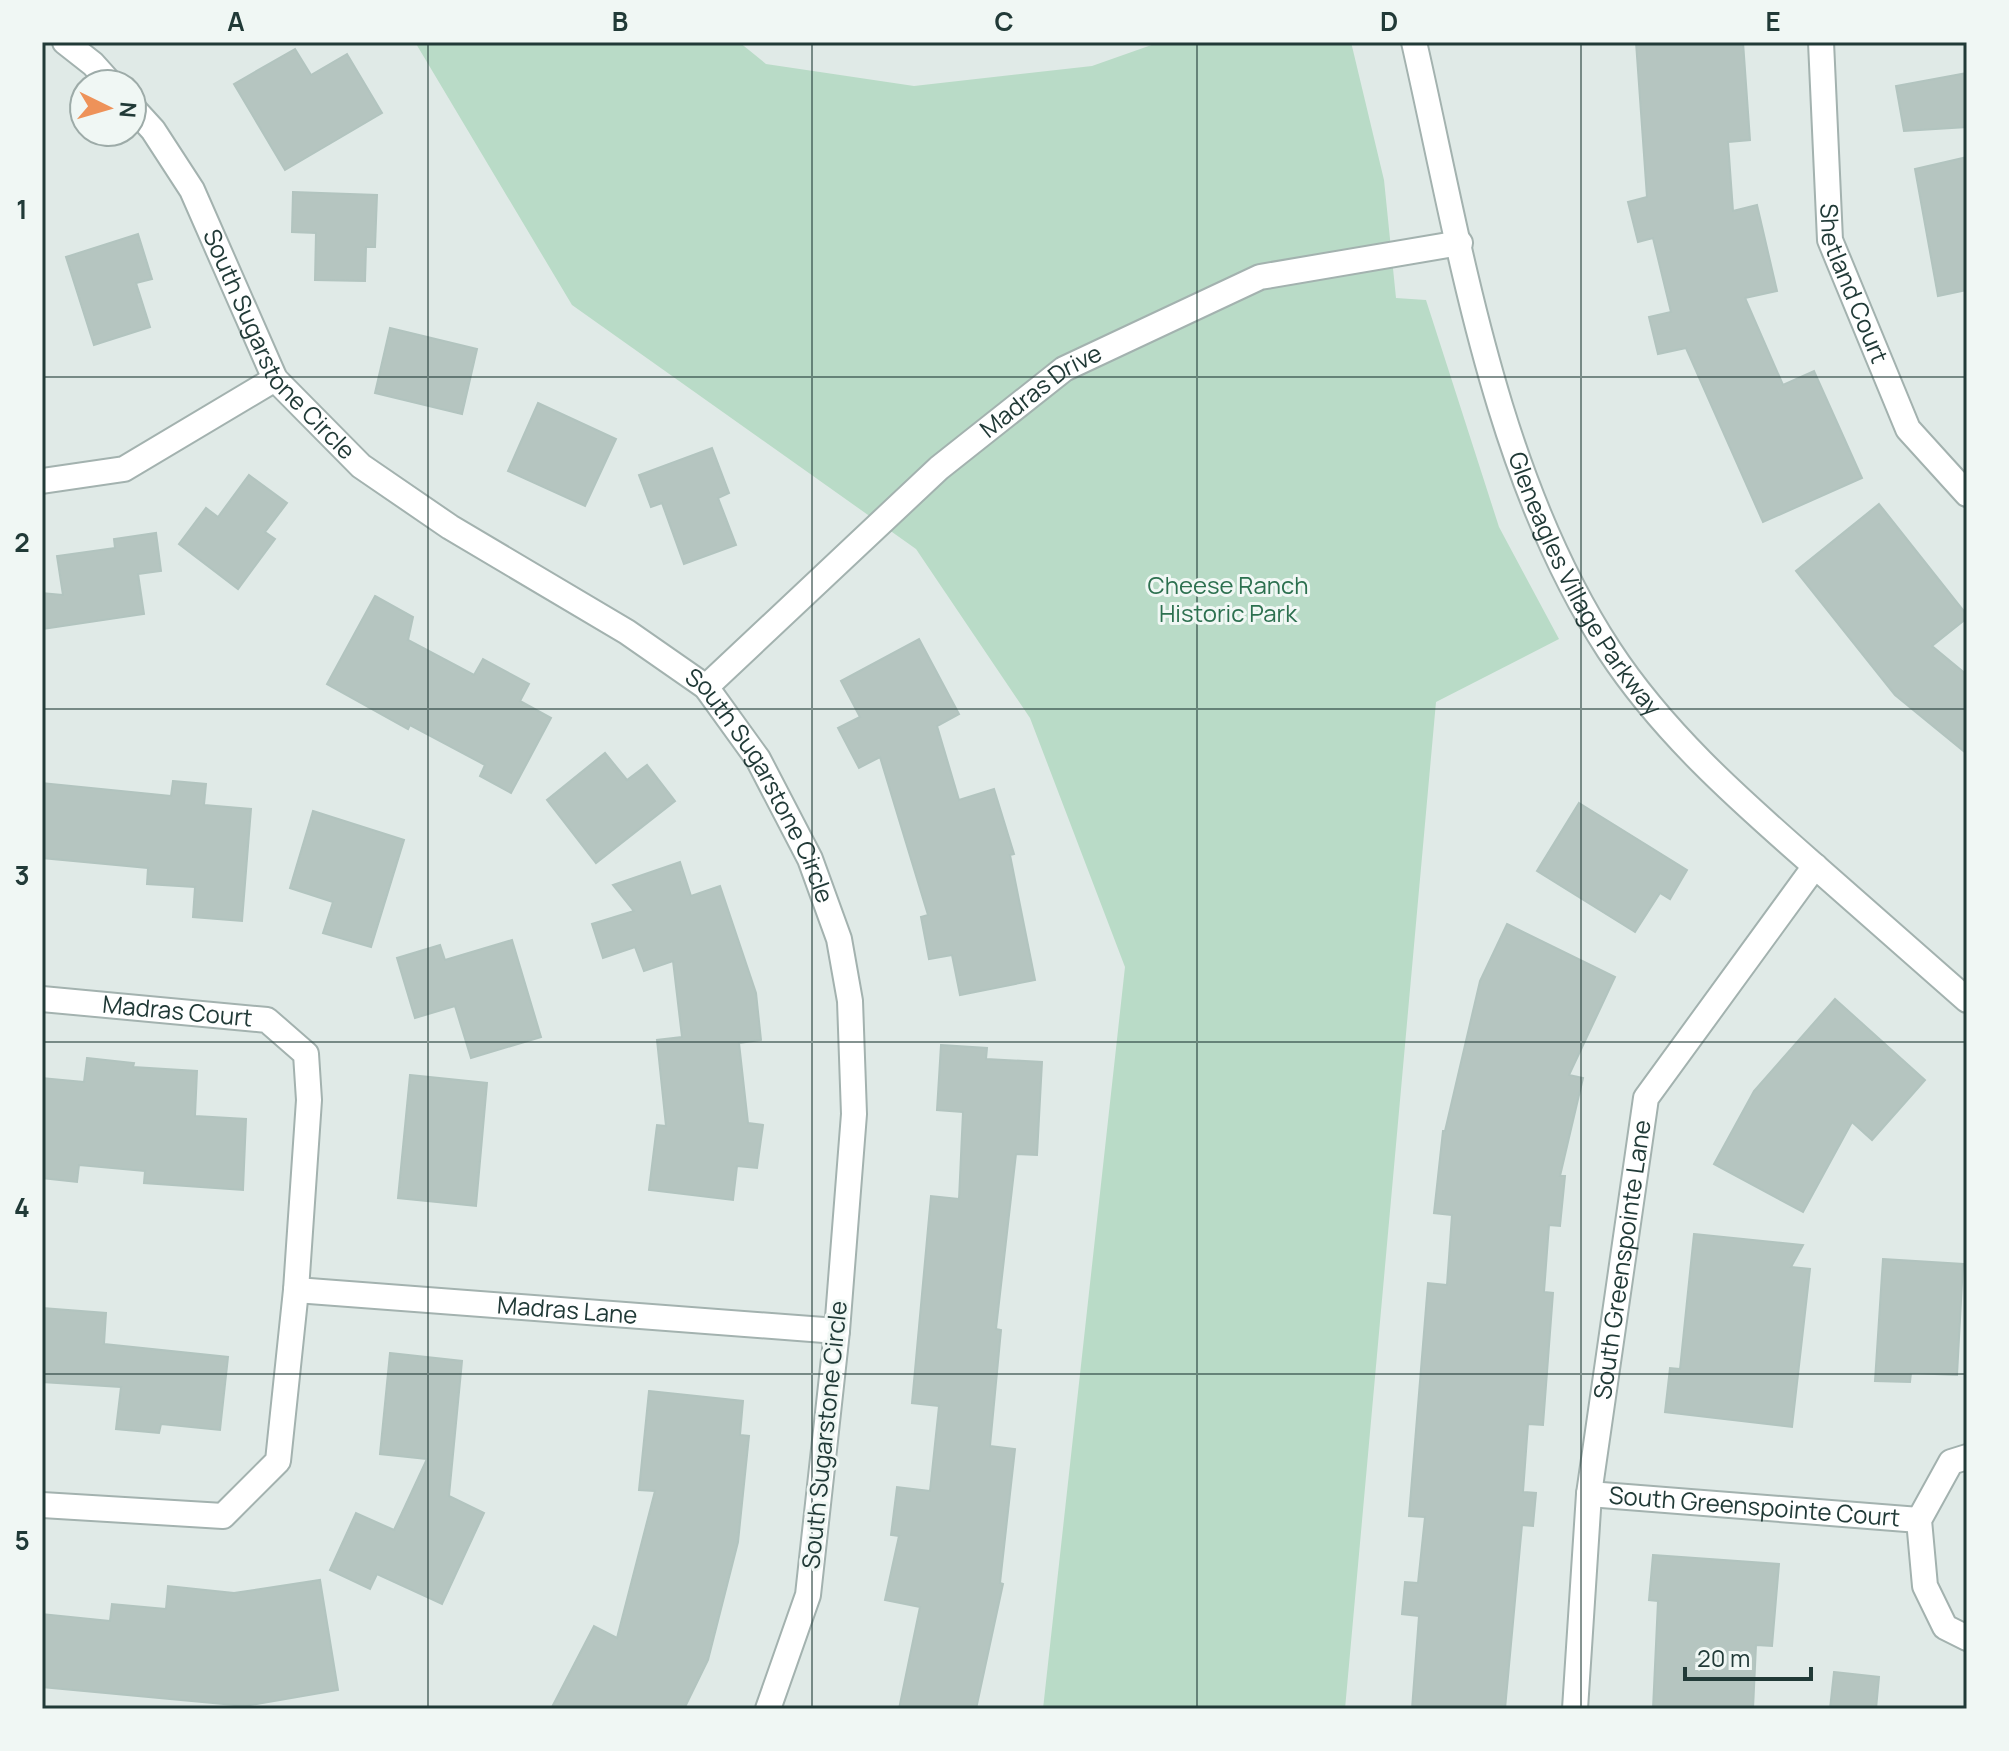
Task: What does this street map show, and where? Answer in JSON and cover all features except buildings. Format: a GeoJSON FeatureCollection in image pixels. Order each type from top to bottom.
{"type":"FeatureCollection","features":[{"type":"Feature","properties":{"kind":"street"},"geometry":{"type":"LineString","coordinates":[[65,42],[97,68]]}},
{"type":"Feature","properties":{"kind":"street","name":"Gleneagles Village Parkway"},"geometry":{"type":"LineString","coordinates":[[1414,42],[1489,368],[1529,494],[1573,587],[1602,638],[1660,716],[1719,783],[1967,1000]]}},
{"type":"Feature","properties":{"kind":"street","name":"Shetland Court"},"geometry":{"type":"LineString","coordinates":[[1821,42],[1830,240],[1908,429],[1967,494]]}},
{"type":"Feature","properties":{"kind":"street","name":"South Sugarstone Circle"},"geometry":{"type":"LineString","coordinates":[[148,125],[192,190],[275,379],[361,466],[450,527],[627,632],[706,687],[764,772],[810,859],[839,939],[850,1001],[854,1114],[837,1331],[808,1595],[768,1709]]}},
{"type":"Feature","properties":{"kind":"street","name":"Madras Drive"},"geometry":{"type":"LineString","coordinates":[[706,687],[939,468],[1064,369],[1260,277],[1460,243]]}},
{"type":"Feature","properties":{"kind":"street"},"geometry":{"type":"LineString","coordinates":[[42,481],[124,469],[275,379]]}},
{"type":"Feature","properties":{"kind":"street","name":"South Greenspointe Lane"},"geometry":{"type":"LineString","coordinates":[[1575,1709],[1589,1494],[1646,1098],[1815,866]]}},
{"type":"Feature","properties":{"kind":"street","name":"Madras Court"},"geometry":{"type":"LineString","coordinates":[[42,999],[267,1020],[306,1054],[309,1100],[296,1290]]}},
{"type":"Feature","properties":{"kind":"street"},"geometry":{"type":"LineString","coordinates":[[42,1505],[223,1516],[278,1461],[296,1290]]}},
{"type":"Feature","properties":{"kind":"street","name":"Madras Lane"},"geometry":{"type":"LineString","coordinates":[[296,1290],[837,1331]]}},
{"type":"Feature","properties":{"kind":"street","name":"South Greenspointe Court"},"geometry":{"type":"LineString","coordinates":[[1967,1457],[1951,1462],[1919,1520],[1925,1586],[1945,1627],[1967,1638]]}},
{"type":"Feature","properties":{"kind":"street","name":"South Greenspointe Court"},"geometry":{"type":"LineString","coordinates":[[1589,1494],[1919,1520]]}},
{"type":"Feature","properties":{"kind":"green space","name":"Cheese Ranch Historic Park"},"geometry":{"type":"Polygon","coordinates":[[[415,42],[739,42],[766,64],[914,86],[1092,66],[1160,42],[1351,42],[1384,180],[1396,298],[1426,300],[1499,527],[1559,639],[1436,702],[1345,1709],[1043,1709],[1125,967],[1030,718],[916,549],[572,305],[415,42]]]}}]}
